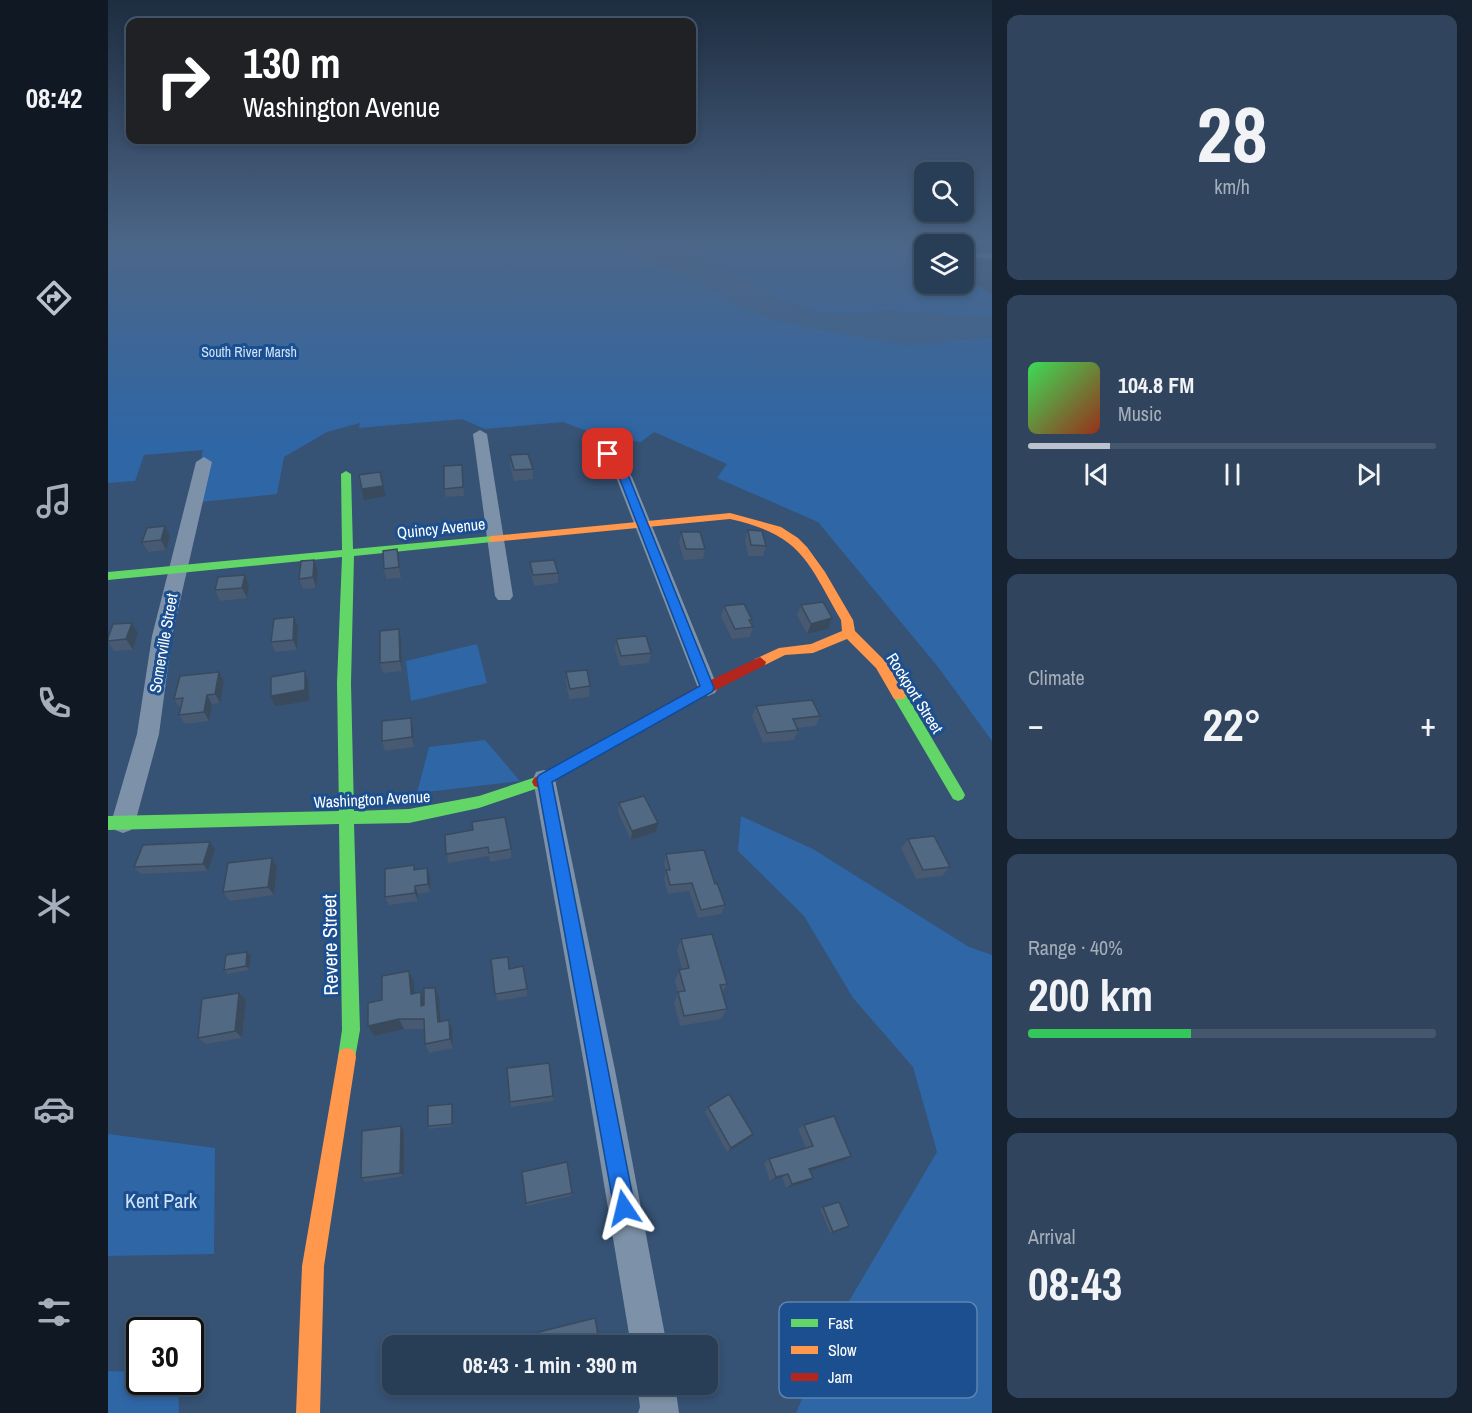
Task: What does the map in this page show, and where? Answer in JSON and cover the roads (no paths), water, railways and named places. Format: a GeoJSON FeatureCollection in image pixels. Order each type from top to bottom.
{"type":"FeatureCollection","features":[{"type":"Feature","properties":{"kind":"street"},"geometry":{"type":"LineString","coordinates":[[480,434],[504,596]]}},
{"type":"Feature","properties":{"kind":"street"},"geometry":{"type":"LineString","coordinates":[[608,454],[624,477],[708,688]]}},
{"type":"Feature","properties":{"kind":"street","name":"Somerville Street"},"geometry":{"type":"LineString","coordinates":[[115,823],[148,734],[162,636],[204,462]]}},
{"type":"Feature","properties":{"kind":"street","name":"Revere Street"},"geometry":{"type":"LineString","coordinates":[[308,1413],[313,1266],[351,1030],[344,683],[348,554],[346,474]]}},
{"type":"Feature","properties":{"kind":"street","name":"Quincy Avenue"},"geometry":{"type":"LineString","coordinates":[[108,576],[730,516],[776,529]]}},
{"type":"Feature","properties":{"kind":"street","name":"Rockport Street"},"geometry":{"type":"LineString","coordinates":[[776,529],[793,539],[808,554],[847,620],[849,633],[881,665],[958,795]]}},
{"type":"Feature","properties":{"kind":"street","name":"Washington Avenue"},"geometry":{"type":"LineString","coordinates":[[115,823],[409,816],[439,812],[479,802],[544,779],[708,688],[783,651],[813,648],[849,633]]}},
{"type":"Feature","properties":{"kind":"street"},"geometry":{"type":"LineString","coordinates":[[544,779],[600,1070],[647,1335]]}},
{"type":"Feature","properties":{"kind":"park label","name":"South River Marsh"},"geometry":{"type":"Point","coordinates":[249,352]}},
{"type":"Feature","properties":{"kind":"park label","name":"Kent Park"},"geometry":{"type":"Point","coordinates":[161,1201]}}]}
